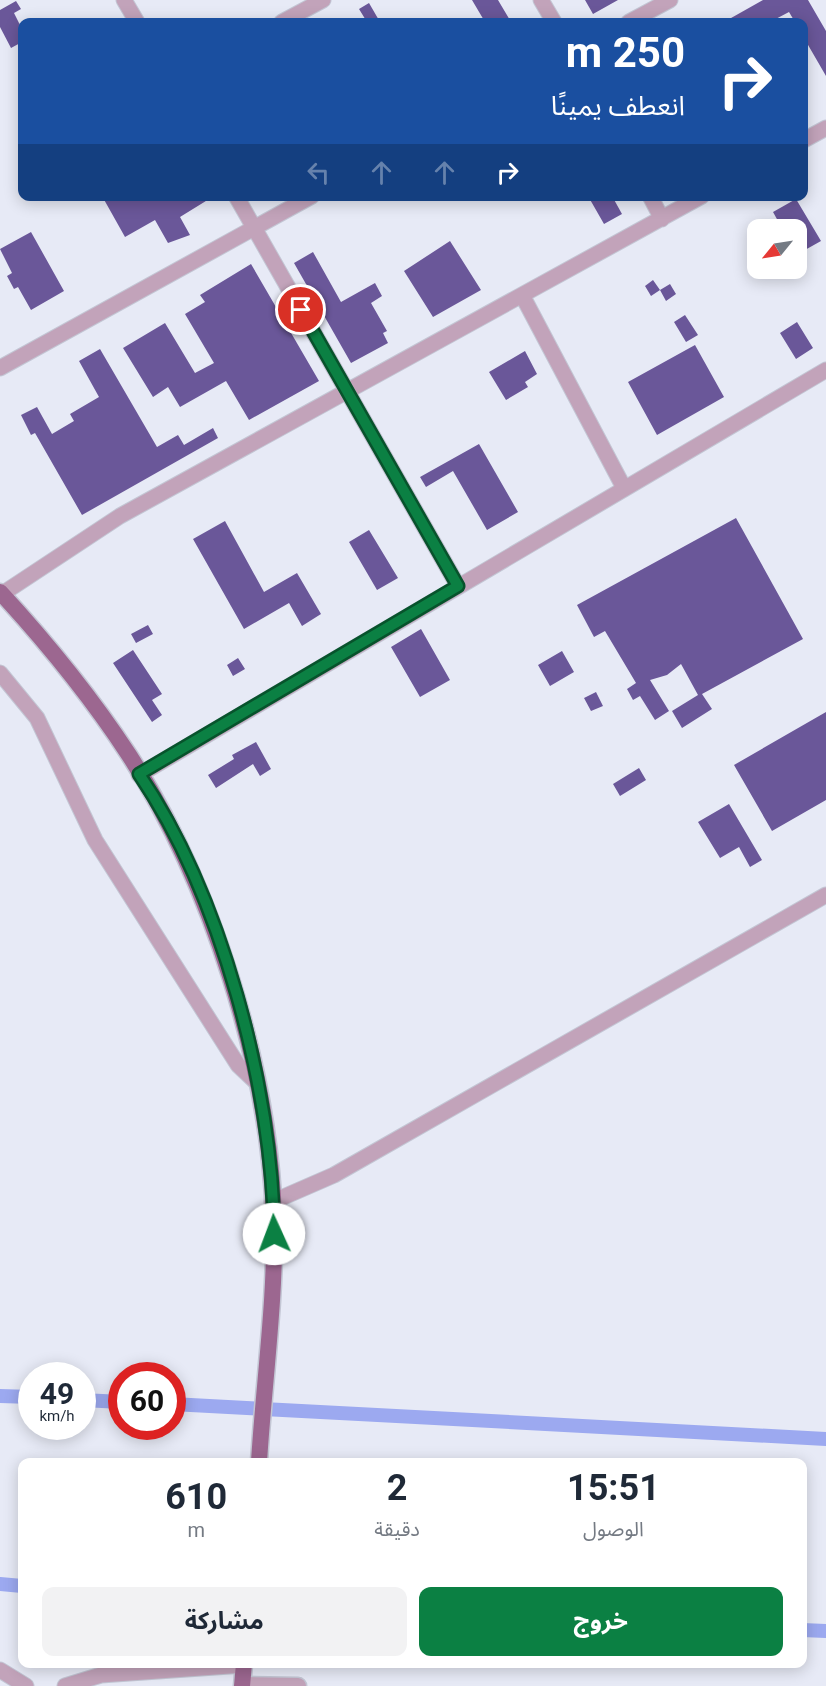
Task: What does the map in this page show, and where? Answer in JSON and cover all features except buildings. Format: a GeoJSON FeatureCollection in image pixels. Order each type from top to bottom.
{"type":"FeatureCollection","features":[{"type":"Feature","properties":{"kind":"main road"},"geometry":{"type":"LineString","coordinates":[[1,593],[54,652],[102,715],[139,774],[201,893],[241,1012],[256,1082],[272,1202],[274,1275],[259,1458]]}},
{"type":"Feature","properties":{"kind":"main road"},"geometry":{"type":"LineString","coordinates":[[242,1686],[244,1668]]}},
{"type":"Feature","properties":{"kind":"street"},"geometry":{"type":"LineString","coordinates":[[124,0],[135,18]]}},
{"type":"Feature","properties":{"kind":"street"},"geometry":{"type":"LineString","coordinates":[[290,18],[324,0]]}},
{"type":"Feature","properties":{"kind":"street"},"geometry":{"type":"LineString","coordinates":[[541,0],[552,18]]}},
{"type":"Feature","properties":{"kind":"street"},"geometry":{"type":"LineString","coordinates":[[636,18],[670,0]]}},
{"type":"Feature","properties":{"kind":"street"},"geometry":{"type":"LineString","coordinates":[[808,139],[826,128]]}},
{"type":"Feature","properties":{"kind":"street"},"geometry":{"type":"LineString","coordinates":[[239,201],[458,586]]}},
{"type":"Feature","properties":{"kind":"street"},"geometry":{"type":"LineString","coordinates":[[0,368],[303,201]]}},
{"type":"Feature","properties":{"kind":"street"},"geometry":{"type":"LineString","coordinates":[[653,201],[662,219]]}},
{"type":"Feature","properties":{"kind":"street"},"geometry":{"type":"LineString","coordinates":[[1,593],[120,516],[693,201]]}},
{"type":"Feature","properties":{"kind":"street"},"geometry":{"type":"LineString","coordinates":[[522,296],[624,488]]}},
{"type":"Feature","properties":{"kind":"street"},"geometry":{"type":"LineString","coordinates":[[139,774],[826,370]]}},
{"type":"Feature","properties":{"kind":"street"},"geometry":{"type":"LineString","coordinates":[[0,673],[36,718],[95,840],[238,1065],[256,1082]]}},
{"type":"Feature","properties":{"kind":"street"},"geometry":{"type":"LineString","coordinates":[[272,1202],[334,1175],[826,895]]}},
{"type":"Feature","properties":{"kind":"street"},"geometry":{"type":"LineString","coordinates":[[65,1686],[101,1675],[192,1668]]}},
{"type":"Feature","properties":{"kind":"street"},"geometry":{"type":"LineString","coordinates":[[0,1670],[26,1686]]}},
{"type":"Feature","properties":{"kind":"street"},"geometry":{"type":"LineString","coordinates":[[242,1686],[298,1686]]}},
{"type":"Feature","properties":{"kind":"waterway"},"geometry":{"type":"LineString","coordinates":[[0,1396],[18,1397]]}},
{"type":"Feature","properties":{"kind":"waterway"},"geometry":{"type":"LineString","coordinates":[[96,1401],[108,1401]]}},
{"type":"Feature","properties":{"kind":"waterway"},"geometry":{"type":"LineString","coordinates":[[186,1405],[826,1439]]}},
{"type":"Feature","properties":{"kind":"waterway"},"geometry":{"type":"LineString","coordinates":[[0,1584],[18,1586]]}},
{"type":"Feature","properties":{"kind":"waterway"},"geometry":{"type":"LineString","coordinates":[[807,1630],[826,1631]]}},
{"type":"Feature","properties":{"kind":"route"},"geometry":{"type":"LineString","coordinates":[[274,1234],[267,1149],[241,1012],[201,893],[149,789],[139,774],[458,586],[301,310]]}}]}
